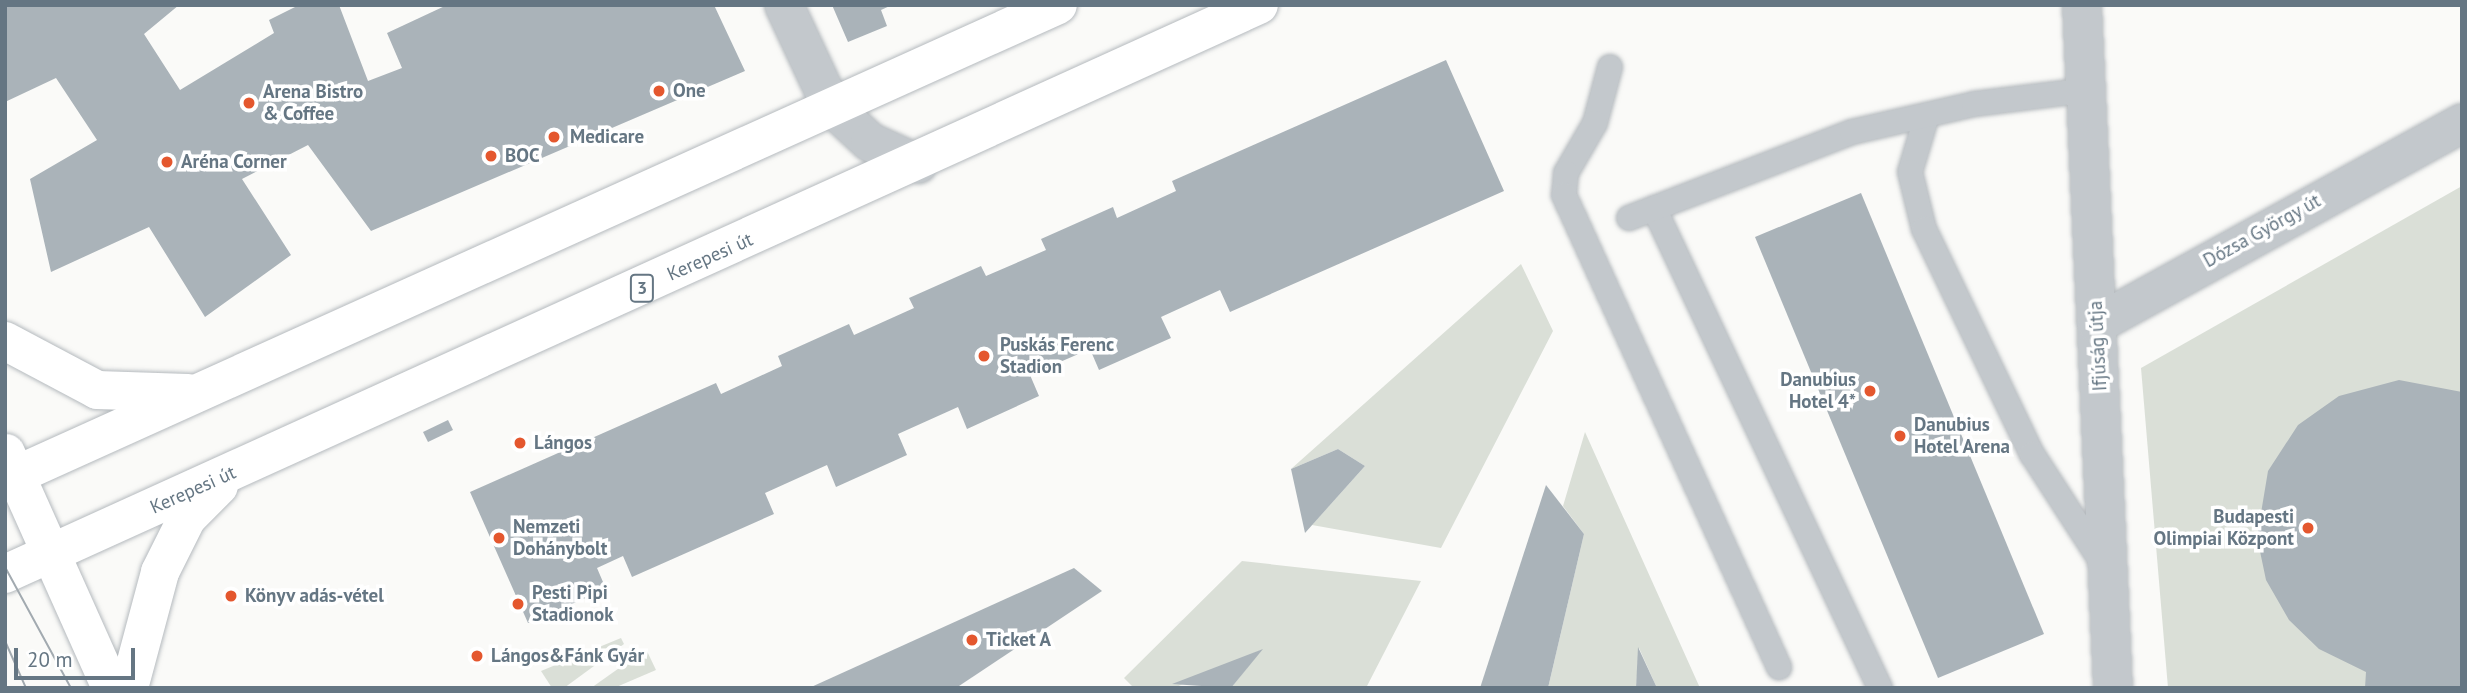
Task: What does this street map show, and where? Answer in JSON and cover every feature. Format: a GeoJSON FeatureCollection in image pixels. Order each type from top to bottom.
{"type":"FeatureCollection","features":[{"type":"Feature","properties":{"kind":"main road"},"geometry":{"type":"LineString","coordinates":[[111,688],[51,554],[9,469],[197,393],[1058,5]]}},
{"type":"Feature","properties":{"kind":"main road","name":"Kerepesi út"},"geometry":{"type":"LineString","coordinates":[[5,574],[918,164],[1259,5]]}},
{"type":"Feature","properties":{"kind":"main road"},"geometry":{"type":"LineString","coordinates":[[5,341],[97,390],[197,393]]}},
{"type":"Feature","properties":{"kind":"main road"},"geometry":{"type":"LineString","coordinates":[[129,688],[160,572],[187,518],[234,471]]}},
{"type":"Feature","properties":{"kind":"street"},"geometry":{"type":"LineString","coordinates":[[784,5],[831,106],[870,142],[918,164]]}},
{"type":"Feature","properties":{"kind":"street","name":"Ifjúság útja"},"geometry":{"type":"LineString","coordinates":[[2082,5],[2108,570],[2108,685]]}},
{"type":"Feature","properties":{"kind":"street","name":"Dózsa György út"},"geometry":{"type":"LineString","coordinates":[[2096,324],[2445,130],[2462,101]]}},
{"type":"Feature","properties":{"kind":"lane"},"geometry":{"type":"LineString","coordinates":[[1610,67],[1595,123],[1566,173],[1564,195],[1779,667]]}},
{"type":"Feature","properties":{"kind":"lane"},"geometry":{"type":"LineString","coordinates":[[1629,218],[1852,132],[1927,115],[2086,90]]}},
{"type":"Feature","properties":{"kind":"lane"},"geometry":{"type":"LineString","coordinates":[[1927,115],[1910,172],[1924,229],[2032,454],[2108,570]]}},
{"type":"Feature","properties":{"kind":"lane"},"geometry":{"type":"LineString","coordinates":[[1654,208],[1880,688]]}},
{"type":"Feature","properties":{"kind":"shaded area","name":"Budapesti Olimpiai Központ"},"geometry":{"type":"Polygon","coordinates":[[[2462,186],[2462,688],[2168,688],[2141,368],[2462,186]]]}},
{"type":"Feature","properties":{"kind":"shaded area"},"geometry":{"type":"Polygon","coordinates":[[[1521,264],[1553,331],[1441,548],[1312,525],[1365,466],[1338,449],[1291,469],[1521,264]]]}},
{"type":"Feature","properties":{"kind":"shaded area"},"geometry":{"type":"Polygon","coordinates":[[[1585,432],[1700,688],[1657,688],[1639,648],[1636,688],[1548,688],[1584,534],[1563,506],[1585,432]]]}},
{"type":"Feature","properties":{"kind":"shaded area"},"geometry":{"type":"Polygon","coordinates":[[[1242,561],[1421,581],[1366,688],[1231,688],[1261,650],[1174,688],[1134,688],[1124,678],[1242,561]]]}},
{"type":"Feature","properties":{"kind":"shaded area"},"geometry":{"type":"Polygon","coordinates":[[[621,638],[624,644],[564,688],[552,688],[541,671],[621,638]]]}},
{"type":"Feature","properties":{"kind":"shaded area"},"geometry":{"type":"Polygon","coordinates":[[[646,649],[656,670],[614,688],[591,688],[646,649]]]}},
{"type":"Feature","properties":{"kind":"building"},"geometry":{"type":"Polygon","coordinates":[[[5,5],[179,5],[144,34],[180,90],[274,33],[269,20],[299,5],[339,5],[368,81],[402,68],[387,33],[447,5],[714,5],[745,71],[371,231],[308,145],[242,179],[291,255],[205,317],[149,227],[51,272],[30,179],[97,140],[56,78],[5,102],[5,5]]]}},
{"type":"Feature","properties":{"kind":"building"},"geometry":{"type":"Polygon","coordinates":[[[832,5],[892,5],[881,10],[887,26],[848,42],[832,5]]]}},
{"type":"Feature","properties":{"kind":"building"},"geometry":{"type":"Polygon","coordinates":[[[1446,60],[1504,191],[1230,312],[1220,290],[1161,317],[1171,338],[1099,370],[1090,349],[1030,375],[1039,396],[967,429],[958,407],[898,434],[907,455],[836,487],[827,465],[765,493],[774,514],[632,577],[623,556],[597,568],[606,589],[528,623],[470,492],[716,383],[721,394],[782,366],[778,356],[849,324],[854,335],[914,308],[909,298],[981,266],[986,276],[1046,250],[1041,239],[1113,207],[1117,218],[1176,191],[1172,181],[1446,60]]]}},
{"type":"Feature","properties":{"kind":"building","name":"Danubius Hotel Arena"},"geometry":{"type":"Polygon","coordinates":[[[1861,193],[2044,634],[1938,678],[1755,237],[1861,193]]]}},
{"type":"Feature","properties":{"kind":"building"},"geometry":{"type":"Polygon","coordinates":[[[2399,380],[2462,392],[2462,688],[2365,688],[2366,672],[2319,649],[2289,620],[2266,580],[2257,537],[2268,471],[2298,425],[2339,396],[2399,380]]]}},
{"type":"Feature","properties":{"kind":"building"},"geometry":{"type":"Polygon","coordinates":[[[448,420],[453,430],[428,442],[423,432],[448,420]]]}},
{"type":"Feature","properties":{"kind":"building"},"geometry":{"type":"Polygon","coordinates":[[[1338,449],[1365,466],[1305,533],[1291,469],[1338,449]]]}},
{"type":"Feature","properties":{"kind":"building"},"geometry":{"type":"Polygon","coordinates":[[[1546,485],[1584,534],[1548,688],[1480,688],[1546,485]]]}},
{"type":"Feature","properties":{"kind":"building","name":"Ticket A"},"geometry":{"type":"Polygon","coordinates":[[[1074,568],[1102,591],[956,688],[809,688],[1074,568]]]}},
{"type":"Feature","properties":{"kind":"building"},"geometry":{"type":"Polygon","coordinates":[[[1638,647],[1657,688],[1636,688],[1638,647]]]}},
{"type":"Feature","properties":{"kind":"building"},"geometry":{"type":"Polygon","coordinates":[[[1263,649],[1231,688],[1172,684],[1263,649]]]}},
{"type":"Feature","properties":{"kind":"tram line"},"geometry":{"type":"LineString","coordinates":[[5,567],[71,688]]}},
{"type":"Feature","properties":{"kind":"tram line"},"geometry":{"type":"LineString","coordinates":[[5,641],[26,688]]}},
{"type":"Feature","properties":{"kind":"place","name":"One"},"geometry":{"type":"Point","coordinates":[659,91]}},
{"type":"Feature","properties":{"kind":"place","name":"Arena Bistro & Coffee"},"geometry":{"type":"Point","coordinates":[249,103]}},
{"type":"Feature","properties":{"kind":"place","name":"Medicare"},"geometry":{"type":"Point","coordinates":[554,137]}},
{"type":"Feature","properties":{"kind":"place","name":"BOC"},"geometry":{"type":"Point","coordinates":[491,156]}},
{"type":"Feature","properties":{"kind":"place","name":"Aréna Corner"},"geometry":{"type":"Point","coordinates":[167,162]}},
{"type":"Feature","properties":{"kind":"place","name":"Puskás Ferenc Stadion"},"geometry":{"type":"Point","coordinates":[984,356]}},
{"type":"Feature","properties":{"kind":"place","name":"Danubius Hotel 4*"},"geometry":{"type":"Point","coordinates":[1870,391]}},
{"type":"Feature","properties":{"kind":"place","name":"Danubius Hotel Arena"},"geometry":{"type":"Point","coordinates":[1900,436]}},
{"type":"Feature","properties":{"kind":"place","name":"Lángos"},"geometry":{"type":"Point","coordinates":[520,443]}},
{"type":"Feature","properties":{"kind":"place","name":"Budapesti Olimpiai Központ"},"geometry":{"type":"Point","coordinates":[2308,528]}},
{"type":"Feature","properties":{"kind":"place","name":"Nemzeti Dohánybolt"},"geometry":{"type":"Point","coordinates":[499,538]}},
{"type":"Feature","properties":{"kind":"place","name":"Könyv adás-vétel"},"geometry":{"type":"Point","coordinates":[231,596]}},
{"type":"Feature","properties":{"kind":"place","name":"Pesti Pipi Stadionok"},"geometry":{"type":"Point","coordinates":[518,604]}},
{"type":"Feature","properties":{"kind":"place","name":"Ticket A"},"geometry":{"type":"Point","coordinates":[972,640]}},
{"type":"Feature","properties":{"kind":"place","name":"Lángos&Fánk Gyár"},"geometry":{"type":"Point","coordinates":[477,656]}}]}
